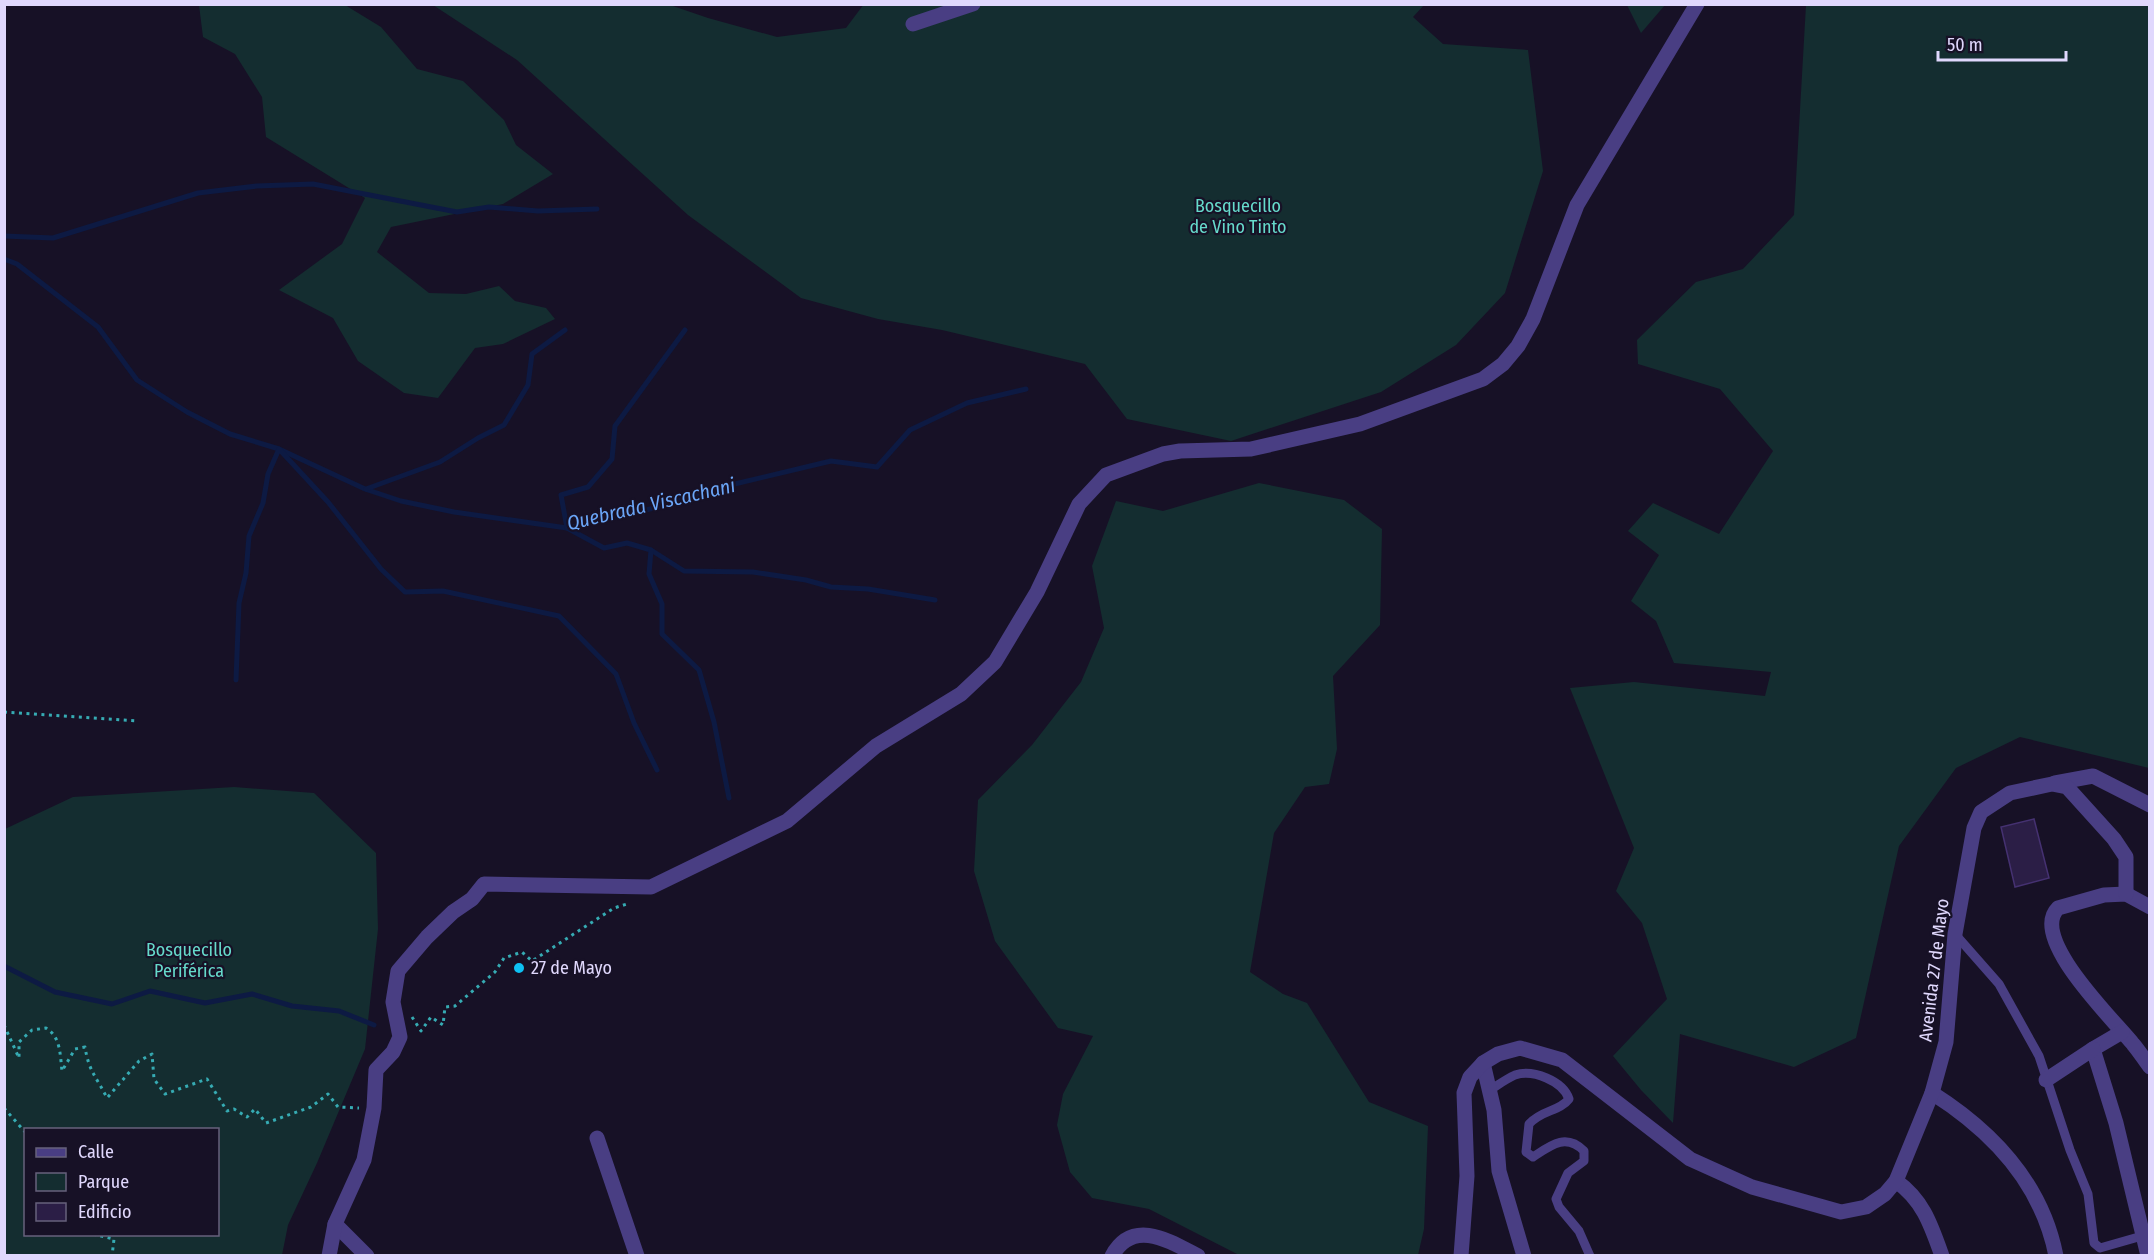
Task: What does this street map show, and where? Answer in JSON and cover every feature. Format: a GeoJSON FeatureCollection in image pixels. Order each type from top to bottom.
{"type":"FeatureCollection","features":[{"type":"Feature","properties":{"kind":"street"},"geometry":{"type":"LineString","coordinates":[[913,24],[973,4]]}},
{"type":"Feature","properties":{"kind":"street"},"geometry":{"type":"LineString","coordinates":[[329,1256],[335,1224],[364,1160],[374,1108],[376,1070],[393,1052],[400,1037],[393,1002],[398,971],[427,937],[453,912],[472,899],[484,884],[651,887],[787,821],[876,746],[935,711],[980,679],[1013,636],[1079,504],[1106,475],[1143,459],[1172,453],[1251,449],[1360,424],[1461,389],[1483,379],[1503,364],[1518,346],[1533,319],[1577,205],[1697,4]]}},
{"type":"Feature","properties":{"kind":"street","name":"Avenida 27 de Mayo"},"geometry":{"type":"LineString","coordinates":[[1483,1063],[1498,1054],[1520,1048],[1562,1060],[1690,1159],[1752,1187],[1814,1206],[1841,1212],[1866,1207],[1885,1194],[1896,1181],[1932,1093],[1946,1042],[1955,934],[1974,828],[1981,812],[2010,793],[2093,776],[2150,805]]}},
{"type":"Feature","properties":{"kind":"street"},"geometry":{"type":"LineString","coordinates":[[2052,784],[2067,787],[2114,839],[2126,857],[2126,894]]}},
{"type":"Feature","properties":{"kind":"street"},"geometry":{"type":"LineString","coordinates":[[2150,907],[2126,894],[2077,901],[2058,908],[2053,916],[2056,939],[2069,969],[2133,1042],[2150,1067]]}},
{"type":"Feature","properties":{"kind":"street"},"geometry":{"type":"LineString","coordinates":[[2046,1080],[2122,1032]]}},
{"type":"Feature","properties":{"kind":"street"},"geometry":{"type":"LineString","coordinates":[[2092,1049],[2116,1124],[2148,1256]]}},
{"type":"Feature","properties":{"kind":"street"},"geometry":{"type":"LineString","coordinates":[[1483,1063],[1494,1110],[1499,1171],[1524,1256]]}},
{"type":"Feature","properties":{"kind":"street"},"geometry":{"type":"LineString","coordinates":[[1461,1256],[1467,1176],[1464,1093],[1470,1077],[1483,1063]]}},
{"type":"Feature","properties":{"kind":"street"},"geometry":{"type":"LineString","coordinates":[[1932,1093],[1983,1130],[2019,1170],[2041,1212],[2056,1256]]}},
{"type":"Feature","properties":{"kind":"street"},"geometry":{"type":"LineString","coordinates":[[597,1138],[638,1256]]}},
{"type":"Feature","properties":{"kind":"street"},"geometry":{"type":"LineString","coordinates":[[1896,1181],[1911,1191],[1920,1203],[1942,1256]]}},
{"type":"Feature","properties":{"kind":"street"},"geometry":{"type":"LineString","coordinates":[[335,1224],[367,1256]]}},
{"type":"Feature","properties":{"kind":"street"},"geometry":{"type":"LineString","coordinates":[[1112,1256],[1121,1244],[1132,1238],[1152,1234],[1198,1256]]}},
{"type":"Feature","properties":{"kind":"lane"},"geometry":{"type":"LineString","coordinates":[[1955,934],[1999,984],[2023,1023],[2039,1056],[2088,1194],[2094,1243],[2100,1248],[2142,1236]]}},
{"type":"Feature","properties":{"kind":"lane"},"geometry":{"type":"LineString","coordinates":[[1490,1090],[1518,1074],[1529,1074],[1559,1084],[1568,1094],[1569,1099],[1564,1106],[1543,1112],[1528,1124],[1526,1152],[1533,1157],[1554,1142],[1565,1141],[1575,1143],[1584,1151],[1584,1161],[1568,1173],[1556,1198],[1559,1207],[1579,1232],[1590,1256]]}},
{"type":"Feature","properties":{"kind":"path"},"geometry":{"type":"LineString","coordinates":[[4,712],[138,721]]}},
{"type":"Feature","properties":{"kind":"path"},"geometry":{"type":"LineString","coordinates":[[407,1010],[421,1031],[431,1017],[443,1025],[445,1007],[455,1006],[495,972],[504,958],[522,952],[532,961],[614,908],[647,897],[651,887]]}},
{"type":"Feature","properties":{"kind":"path"},"geometry":{"type":"LineString","coordinates":[[4,1025],[19,1058],[20,1042],[32,1030],[46,1028],[52,1032],[59,1045],[62,1071],[75,1049],[85,1047],[88,1070],[97,1078],[107,1098],[139,1061],[152,1054],[154,1078],[165,1094],[207,1079],[227,1111],[234,1109],[247,1117],[255,1108],[266,1123],[311,1107],[328,1094],[338,1107],[374,1108]]}},
{"type":"Feature","properties":{"kind":"path"},"geometry":{"type":"LineString","coordinates":[[4,1108],[24,1131]]}},
{"type":"Feature","properties":{"kind":"path"},"geometry":{"type":"LineString","coordinates":[[101,1236],[114,1239],[112,1256]]}},
{"type":"Feature","properties":{"kind":"green space","name":"Bosquecillo de Vino Tinto"},"geometry":{"type":"Polygon","coordinates":[[[864,4],[1424,5],[1413,17],[1443,44],[1528,50],[1543,171],[1505,293],[1456,345],[1381,392],[1231,441],[1127,419],[1085,364],[942,330],[878,319],[801,298],[688,215],[517,60],[433,5],[670,5],[777,37],[846,28],[864,4]]]}},
{"type":"Feature","properties":{"kind":"green space"},"geometry":{"type":"Polygon","coordinates":[[[199,5],[345,5],[381,27],[417,69],[463,81],[504,120],[516,145],[553,174],[503,204],[391,227],[377,252],[429,293],[466,294],[499,286],[515,301],[546,308],[555,319],[503,344],[475,348],[438,398],[404,393],[358,361],[333,318],[279,290],[342,244],[365,198],[266,137],[262,97],[235,54],[203,37],[199,5]]]}},
{"type":"Feature","properties":{"kind":"green space"},"geometry":{"type":"Polygon","coordinates":[[[1627,5],[1665,5],[1641,33],[1627,5]]]}},
{"type":"Feature","properties":{"kind":"green space"},"geometry":{"type":"Polygon","coordinates":[[[1806,5],[2149,5],[2149,768],[2020,737],[1956,768],[1899,846],[1856,1038],[1794,1067],[1680,1034],[1673,1123],[1641,1090],[1613,1056],[1667,999],[1642,923],[1616,891],[1634,848],[1570,688],[1634,682],[1765,696],[1771,672],[1674,663],[1656,621],[1631,601],[1659,555],[1628,531],[1653,503],[1719,534],[1773,451],[1720,389],[1638,364],[1637,340],[1696,282],[1743,269],[1794,215],[1806,5]]]}},
{"type":"Feature","properties":{"kind":"green space"},"geometry":{"type":"Polygon","coordinates":[[[1259,483],[1344,500],[1382,529],[1380,625],[1333,676],[1337,749],[1329,784],[1305,787],[1274,833],[1250,972],[1283,994],[1307,1003],[1369,1102],[1428,1126],[1424,1229],[1418,1255],[1239,1255],[1149,1209],[1092,1198],[1070,1172],[1057,1125],[1063,1094],[1093,1036],[1058,1028],[995,941],[974,871],[978,800],[1032,745],[1081,682],[1104,628],[1092,566],[1116,501],[1163,511],[1259,483]]]}},
{"type":"Feature","properties":{"kind":"green space","name":"Bosquecillo Periférica"},"geometry":{"type":"Polygon","coordinates":[[[234,787],[314,793],[376,853],[378,929],[365,1049],[288,1225],[282,1255],[5,1255],[5,829],[73,797],[234,787]]]}},
{"type":"Feature","properties":{"kind":"building"},"geometry":{"type":"Polygon","coordinates":[[[2034,819],[2049,878],[2015,887],[2001,827],[2034,819]]]}},
{"type":"Feature","properties":{"kind":"waterway"},"geometry":{"type":"LineString","coordinates":[[4,236],[53,238],[198,193],[257,186],[313,184],[457,212],[489,207],[538,211],[597,209]]}},
{"type":"Feature","properties":{"kind":"waterway","name":"Quebrada Viscachani"},"geometry":{"type":"LineString","coordinates":[[4,259],[17,264],[98,327],[137,380],[187,412],[230,434],[279,449],[365,489],[401,501],[454,512],[567,528],[663,506],[722,487],[831,461],[877,467],[910,430],[967,403],[1026,389]]}},
{"type":"Feature","properties":{"kind":"waterway"},"geometry":{"type":"LineString","coordinates":[[366,489],[440,462],[504,425],[528,385],[532,354],[565,330]]}},
{"type":"Feature","properties":{"kind":"waterway"},"geometry":{"type":"LineString","coordinates":[[685,330],[615,426],[612,459],[588,487],[561,495],[567,528],[604,548],[627,543],[651,550],[684,571],[753,572],[806,580],[831,587],[868,589],[935,600]]}},
{"type":"Feature","properties":{"kind":"waterway"},"geometry":{"type":"LineString","coordinates":[[236,680],[239,603],[246,573],[249,536],[263,503],[268,474],[279,449],[328,502],[381,569],[405,592],[443,591],[559,616],[616,674],[634,723],[657,770]]}},
{"type":"Feature","properties":{"kind":"waterway"},"geometry":{"type":"LineString","coordinates":[[651,550],[649,574],[662,604],[662,634],[699,670],[714,722],[729,798]]}},
{"type":"Feature","properties":{"kind":"waterway"},"geometry":{"type":"LineString","coordinates":[[4,966],[55,992],[112,1004],[150,991],[205,1003],[252,994],[292,1006],[339,1011],[374,1025]]}},
{"type":"Feature","properties":{"kind":"place","name":"27 de Mayo"},"geometry":{"type":"Point","coordinates":[519,968]}}]}
